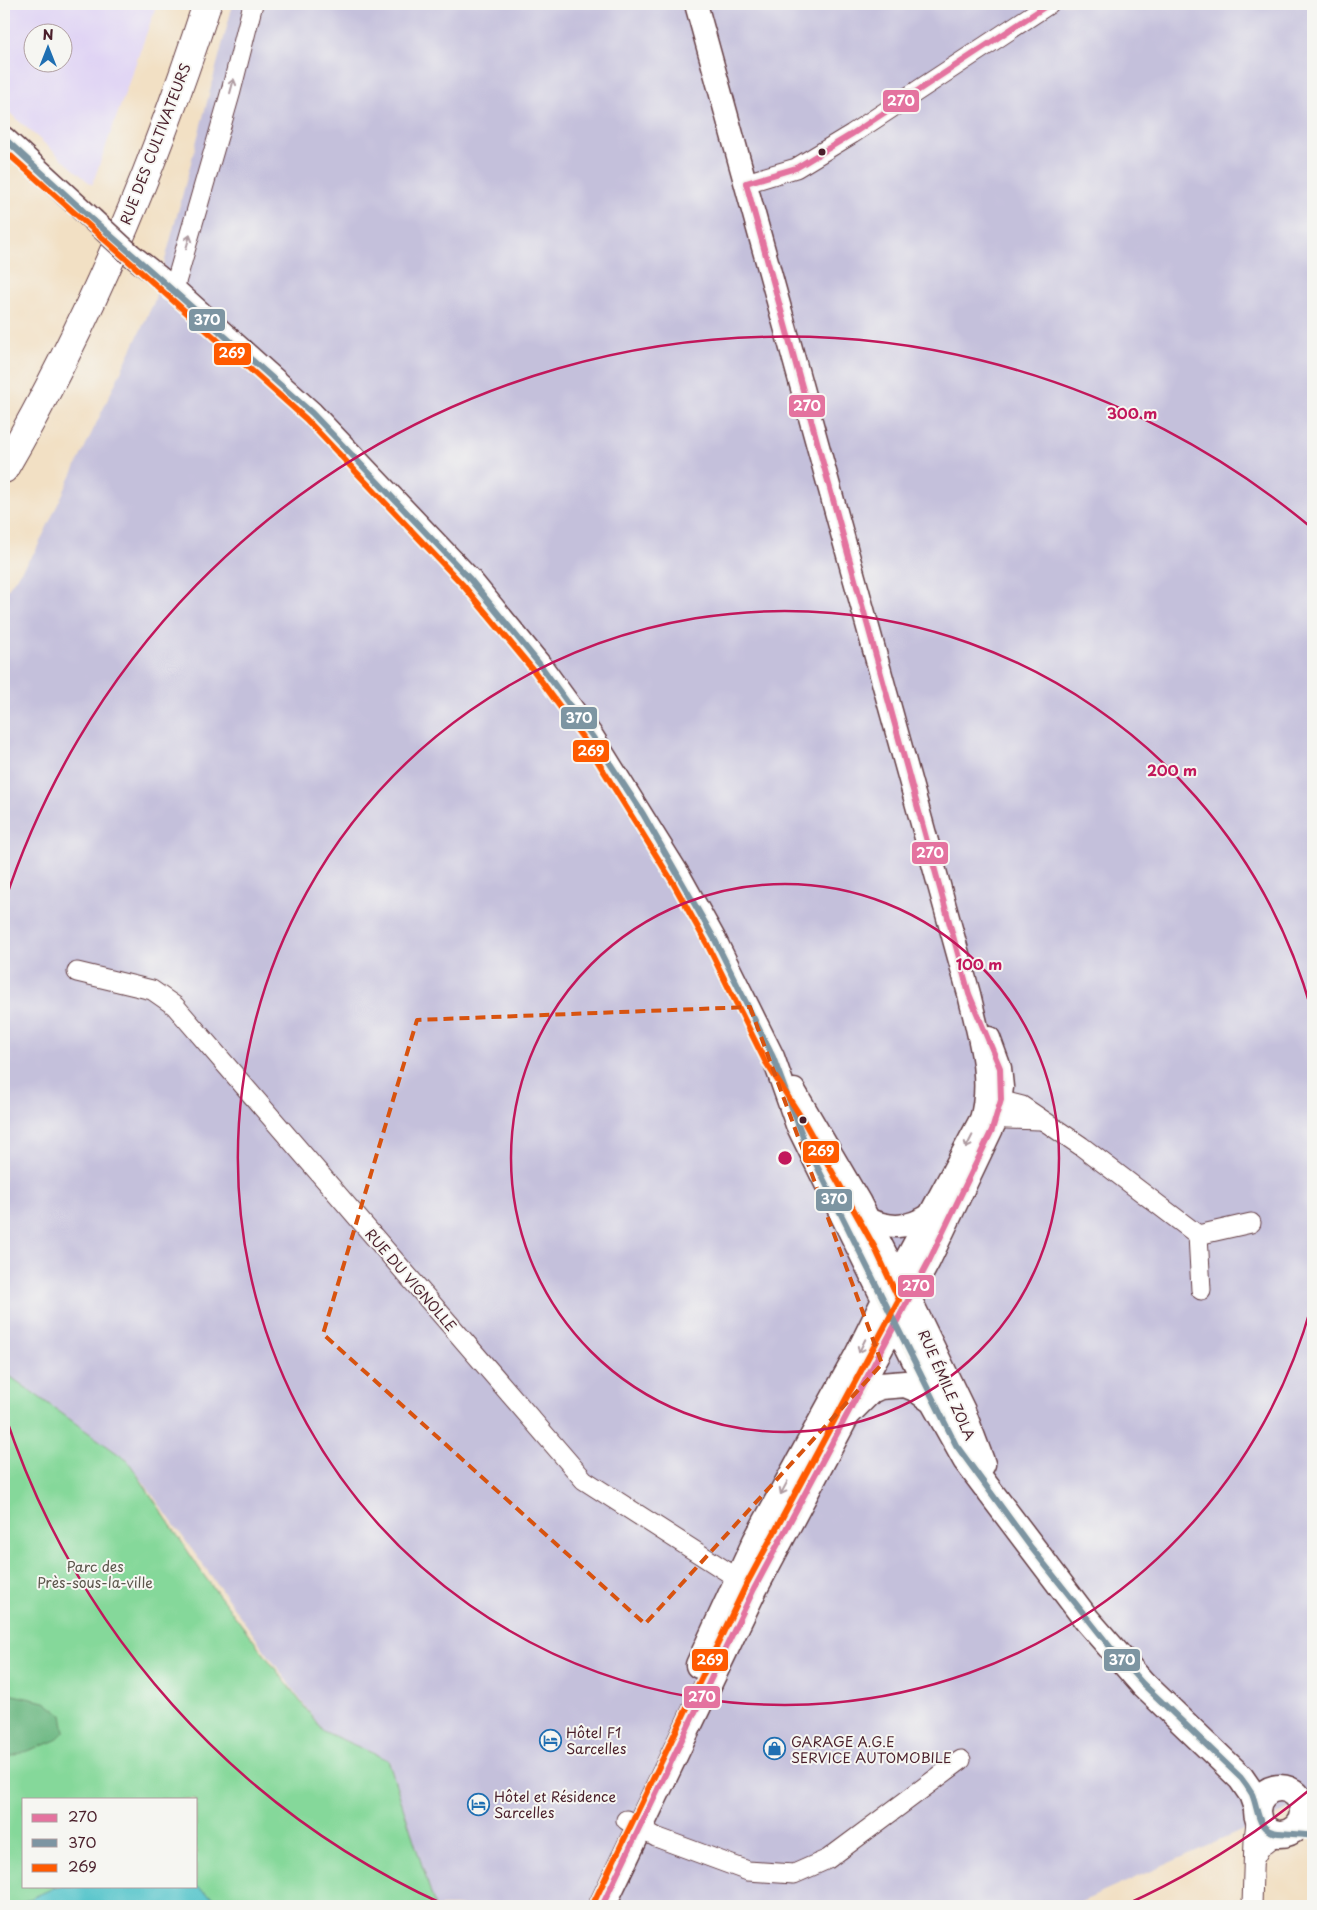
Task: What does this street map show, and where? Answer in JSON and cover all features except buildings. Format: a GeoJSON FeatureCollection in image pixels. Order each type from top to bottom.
{"type":"FeatureCollection","features":[{"type":"Feature","properties":{"kind":"main road","name":"RUE DES CULTIVATEURS"},"geometry":{"type":"LineString","coordinates":[[4,437],[65,318],[93,257],[130,168],[177,43],[188,4]]}},
{"type":"Feature","properties":{"kind":"main road","name":"RUE DES CULTIVATEURS"},"geometry":{"type":"LineString","coordinates":[[4,469],[62,361],[101,279],[156,147],[207,4]]}},
{"type":"Feature","properties":{"kind":"main road"},"geometry":{"type":"LineString","coordinates":[[747,1584],[756,1541],[858,1355],[898,1307]]}},
{"type":"Feature","properties":{"kind":"main road","name":"RUE ÉMILE ZOLA"},"geometry":{"type":"LineString","coordinates":[[898,1307],[962,1412],[996,1497]]}},
{"type":"Feature","properties":{"kind":"main road"},"geometry":{"type":"LineString","coordinates":[[602,1906],[633,1824],[747,1584],[847,1414],[871,1390],[891,1384],[905,1384],[915,1388],[933,1401]]}},
{"type":"Feature","properties":{"kind":"main road","name":"RUE ÉMILE ZOLA"},"geometry":{"type":"LineString","coordinates":[[933,1401],[956,1445],[996,1497],[1030,1546],[1111,1648],[1143,1684],[1231,1767],[1247,1786],[1257,1811]]}},
{"type":"Feature","properties":{"kind":"main road","name":"RUE ÉMILE ZOLA"},"geometry":{"type":"LineString","coordinates":[[1231,1767],[1252,1779],[1281,1788]]}},
{"type":"Feature","properties":{"kind":"main road"},"geometry":{"type":"LineString","coordinates":[[1281,1788],[1293,1792],[1308,1814],[1302,1819],[1294,1834],[1266,1829],[1257,1811],[1265,1793],[1281,1788]]}},
{"type":"Feature","properties":{"kind":"main road"},"geometry":{"type":"LineString","coordinates":[[583,1906],[633,1824]]}},
{"type":"Feature","properties":{"kind":"street"},"geometry":{"type":"LineString","coordinates":[[174,289],[231,90],[253,4]]}},
{"type":"Feature","properties":{"kind":"street"},"geometry":{"type":"LineString","coordinates":[[696,4],[970,994],[992,1107],[847,1414]]}},
{"type":"Feature","properties":{"kind":"street"},"geometry":{"type":"LineString","coordinates":[[746,183],[796,168],[844,139],[1049,4]]}},
{"type":"Feature","properties":{"kind":"street"},"geometry":{"type":"LineString","coordinates":[[4,138],[130,254],[174,289],[312,413],[469,578],[541,666],[592,736],[680,877],[715,940],[773,1058],[810,1115],[869,1220],[898,1307]]}},
{"type":"Feature","properties":{"kind":"street","name":"RUE DU VIGNOLLE"},"geometry":{"type":"LineString","coordinates":[[77,972],[152,990],[175,1006],[584,1480],[747,1584]]}},
{"type":"Feature","properties":{"kind":"street"},"geometry":{"type":"LineString","coordinates":[[773,1058],[796,1125],[898,1307]]}},
{"type":"Feature","properties":{"kind":"street"},"geometry":{"type":"LineString","coordinates":[[992,1107],[1040,1120],[1081,1146],[1198,1235],[1201,1290]]}},
{"type":"Feature","properties":{"kind":"street"},"geometry":{"type":"LineString","coordinates":[[898,1307],[928,1239],[930,1215],[992,1107]]}},
{"type":"Feature","properties":{"kind":"street"},"geometry":{"type":"LineString","coordinates":[[869,1220],[899,1228],[930,1215]]}},
{"type":"Feature","properties":{"kind":"street"},"geometry":{"type":"LineString","coordinates":[[1198,1235],[1252,1223]]}},
{"type":"Feature","properties":{"kind":"street","name":"RUE ÉMILE ZOLA"},"geometry":{"type":"LineString","coordinates":[[898,1307],[933,1401]]}},
{"type":"Feature","properties":{"kind":"street"},"geometry":{"type":"LineString","coordinates":[[633,1824],[656,1837],[748,1871],[794,1874],[828,1859],[961,1760]]}},
{"type":"Feature","properties":{"kind":"street"},"geometry":{"type":"LineString","coordinates":[[1252,1906],[1257,1811]]}},
{"type":"Feature","properties":{"kind":"street"},"geometry":{"type":"LineString","coordinates":[[1254,1859],[1261,1847],[1294,1834]]}},
{"type":"Feature","properties":{"kind":"highlighted area"},"geometry":{"type":"Polygon","coordinates":[[[750,1007],[882,1364],[645,1624],[323,1334],[417,1020],[750,1007]]]}},
{"type":"Feature","properties":{"kind":"shaded area"},"geometry":{"type":"Polygon","coordinates":[[[4,4],[157,4],[92,185],[4,108],[4,4]]]}},
{"type":"Feature","properties":{"kind":"shaded area"},"geometry":{"type":"Polygon","coordinates":[[[233,4],[1313,4],[1313,1799],[1072,1906],[435,1906],[388,1760],[323,1731],[128,1461],[4,1372],[4,594],[36,550],[154,302],[233,4]]]}},
{"type":"Feature","properties":{"kind":"green space","name":"Parc des Près-sous-la-ville"},"geometry":{"type":"Polygon","coordinates":[[[4,1372],[128,1461],[205,1577],[323,1731],[388,1760],[435,1906],[4,1906],[4,1372]]]}},
{"type":"Feature","properties":{"kind":"green space"},"geometry":{"type":"Polygon","coordinates":[[[4,1693],[45,1702],[62,1715],[65,1731],[55,1741],[4,1759],[4,1693]]]}},
{"type":"Feature","properties":{"kind":"water"},"geometry":{"type":"Polygon","coordinates":[[[198,1887],[225,1906],[14,1906],[54,1888],[198,1887]]]}},
{"type":"Feature","properties":{"kind":"transit line","name":"270"},"geometry":{"type":"LineString","coordinates":[[746,183],[796,168],[852,134],[1049,4]]}},
{"type":"Feature","properties":{"kind":"transit line","name":"370"},"geometry":{"type":"LineString","coordinates":[[4,138],[92,219],[312,413],[469,578],[541,666],[592,736],[643,814],[715,940],[773,1057],[804,1140],[956,1445],[1030,1546],[1111,1648],[1143,1684],[1241,1778],[1252,1794],[1262,1824],[1271,1831],[1278,1833],[1313,1836]]}},
{"type":"Feature","properties":{"kind":"transit line","name":"269"},"geometry":{"type":"LineString","coordinates":[[4,150],[306,419],[462,584],[534,671],[585,741],[672,881],[707,944],[765,1061],[803,1120],[851,1205],[875,1248],[899,1300],[746,1585],[594,1902]]}},
{"type":"Feature","properties":{"kind":"transit line","name":"270"},"geometry":{"type":"LineString","coordinates":[[602,1906],[754,1589],[929,1261],[992,1130],[1001,1100],[1000,1068],[969,994],[746,183]]}},
{"type":"Feature","properties":{"kind":"place","name":"Hôtel F1 Sarcelles"},"geometry":{"type":"Point","coordinates":[550,1740]}},
{"type":"Feature","properties":{"kind":"place","name":"GARAGE A.G.E SERVICE AUTOMOBILE"},"geometry":{"type":"Point","coordinates":[775,1749]}},
{"type":"Feature","properties":{"kind":"place","name":"Hôtel et Résidence Sarcelles"},"geometry":{"type":"Point","coordinates":[478,1804]}}]}
